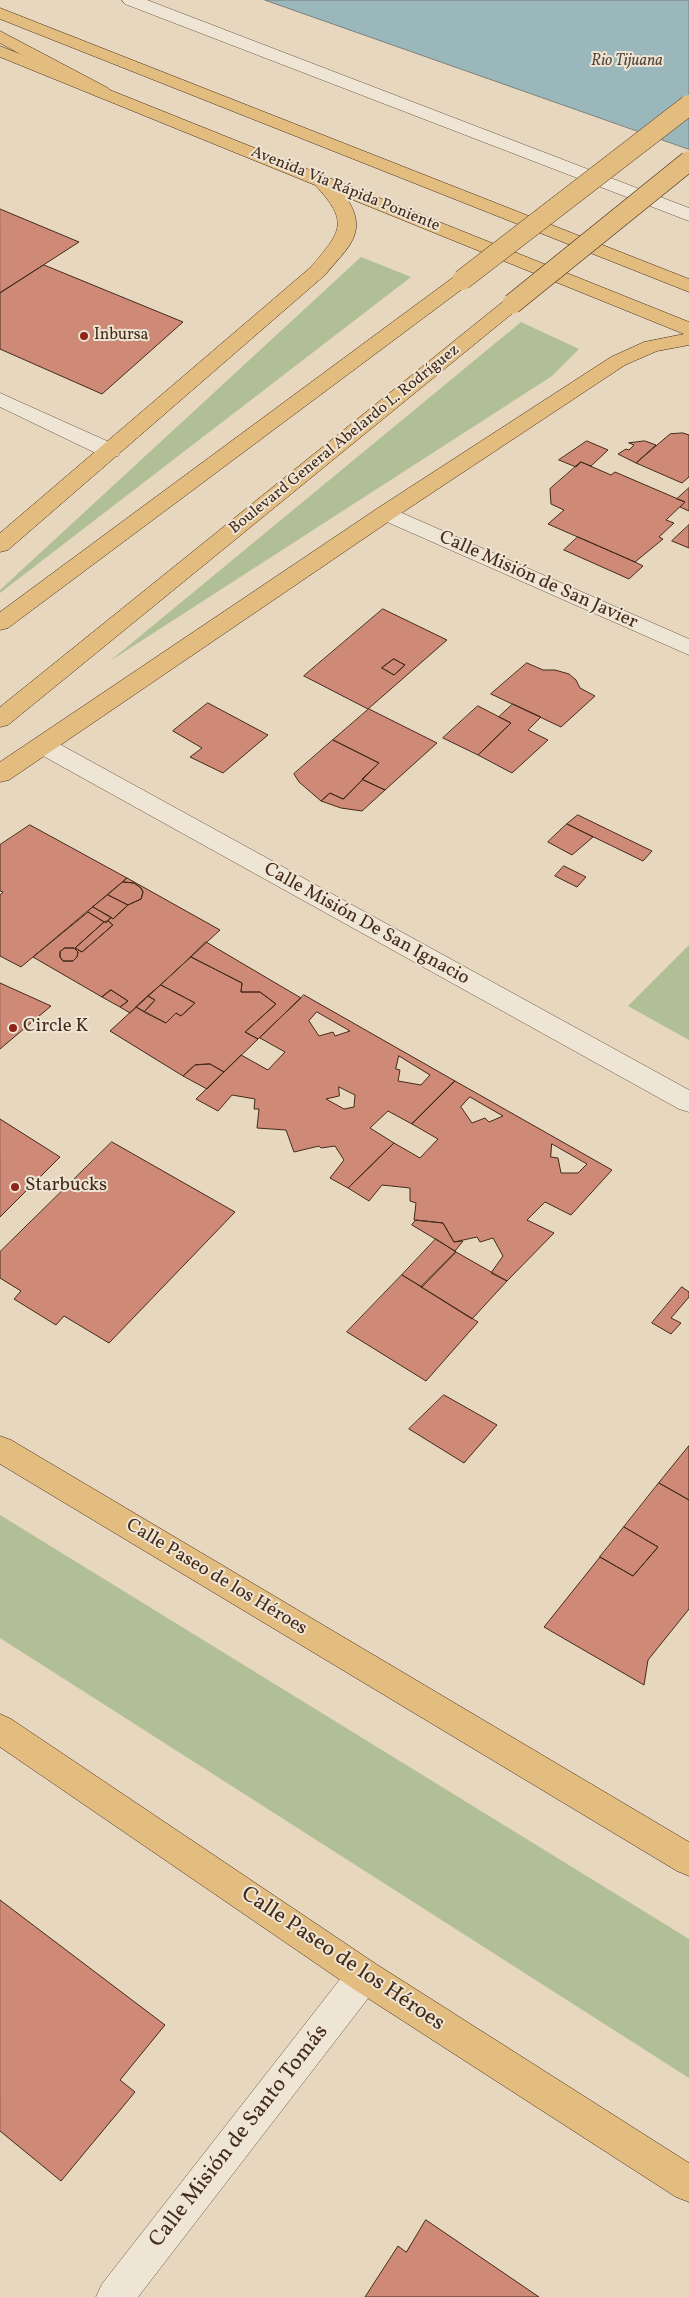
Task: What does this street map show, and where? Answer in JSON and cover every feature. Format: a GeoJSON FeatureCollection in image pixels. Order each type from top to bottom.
{"type":"FeatureCollection","features":[{"type":"Feature","properties":{"kind":"main road","name":"Avenida Vía Rápida Poniente"},"geometry":{"type":"LineString","coordinates":[[0,13],[689,286]]}},
{"type":"Feature","properties":{"kind":"main road"},"geometry":{"type":"LineString","coordinates":[[0,36],[102,92]]}},
{"type":"Feature","properties":{"kind":"main road","name":"Avenida Vía Rápida Poniente"},"geometry":{"type":"LineString","coordinates":[[0,51],[689,329]]}},
{"type":"Feature","properties":{"kind":"main road"},"geometry":{"type":"LineString","coordinates":[[0,623],[462,280],[689,105]]}},
{"type":"Feature","properties":{"kind":"main road","name":"Boulevard General Abelardo L. Rodríguez"},"geometry":{"type":"LineString","coordinates":[[0,719],[689,160]]}},
{"type":"Feature","properties":{"kind":"main road"},"geometry":{"type":"LineString","coordinates":[[0,545],[318,272],[346,236],[346,215],[338,198],[320,179]]}},
{"type":"Feature","properties":{"kind":"main road"},"geometry":{"type":"LineString","coordinates":[[0,774],[386,513],[618,361],[651,346],[689,339]]}},
{"type":"Feature","properties":{"kind":"main road","name":"Calle Paseo de los Héroes"},"geometry":{"type":"LineString","coordinates":[[0,1448],[689,1860]]}},
{"type":"Feature","properties":{"kind":"main road","name":"Calle Paseo de los Héroes"},"geometry":{"type":"LineString","coordinates":[[0,1729],[364,1976],[689,2184]]}},
{"type":"Feature","properties":{"kind":"street"},"geometry":{"type":"LineString","coordinates":[[131,0],[689,215]]}},
{"type":"Feature","properties":{"kind":"street"},"geometry":{"type":"LineString","coordinates":[[0,399],[110,451]]}},
{"type":"Feature","properties":{"kind":"street","name":"Calle Misión de San Javier"},"geometry":{"type":"LineString","coordinates":[[386,513],[689,648]]}},
{"type":"Feature","properties":{"kind":"street","name":"Calle Misión De San Ignacio"},"geometry":{"type":"LineString","coordinates":[[44,746],[689,1102]]}},
{"type":"Feature","properties":{"kind":"street","name":"Calle Misión de Santo Tomás"},"geometry":{"type":"LineString","coordinates":[[115,2297],[364,1976]]}},
{"type":"Feature","properties":{"kind":"green space"},"geometry":{"type":"Polygon","coordinates":[[[361,257],[411,277],[0,593],[0,590],[361,257]]]}},
{"type":"Feature","properties":{"kind":"green space"},"geometry":{"type":"Polygon","coordinates":[[[521,322],[579,349],[552,376],[110,661],[521,322]]]}},
{"type":"Feature","properties":{"kind":"green space"},"geometry":{"type":"Polygon","coordinates":[[[689,945],[689,1040],[628,1006],[689,945]]]}},
{"type":"Feature","properties":{"kind":"green space"},"geometry":{"type":"Polygon","coordinates":[[[0,1515],[689,1939],[689,2078],[0,1638],[0,1515]]]}},
{"type":"Feature","properties":{"kind":"water","name":"Rio Tijuana"},"geometry":{"type":"Polygon","coordinates":[[[265,0],[689,0],[689,149],[265,0]]]}},
{"type":"Feature","properties":{"kind":"building"},"geometry":{"type":"Polygon","coordinates":[[[0,209],[79,242],[0,293],[0,209]]]}},
{"type":"Feature","properties":{"kind":"building","name":"Inbursa"},"geometry":{"type":"Polygon","coordinates":[[[44,265],[183,322],[102,394],[0,349],[0,293],[44,265]]]}},
{"type":"Feature","properties":{"kind":"building"},"geometry":{"type":"Polygon","coordinates":[[[683,433],[689,435],[689,477],[682,483],[636,463],[670,434],[683,433]]]}},
{"type":"Feature","properties":{"kind":"building"},"geometry":{"type":"Polygon","coordinates":[[[587,441],[608,450],[591,466],[581,462],[576,467],[559,460],[587,441]]]}},
{"type":"Feature","properties":{"kind":"building"},"geometry":{"type":"Polygon","coordinates":[[[645,441],[656,445],[636,463],[618,454],[626,449],[629,450],[634,445],[629,443],[645,441]]]}},
{"type":"Feature","properties":{"kind":"building"},"geometry":{"type":"Polygon","coordinates":[[[581,462],[611,475],[615,472],[685,502],[666,520],[674,523],[659,537],[663,539],[635,562],[548,524],[564,510],[551,504],[550,489],[581,462]]]}},
{"type":"Feature","properties":{"kind":"building"},"geometry":{"type":"Polygon","coordinates":[[[689,488],[689,511],[680,507],[685,502],[677,499],[689,488]]]}},
{"type":"Feature","properties":{"kind":"building"},"geometry":{"type":"Polygon","coordinates":[[[689,525],[689,548],[672,541],[689,525]]]}},
{"type":"Feature","properties":{"kind":"building"},"geometry":{"type":"Polygon","coordinates":[[[578,537],[643,566],[629,579],[564,550],[578,537]]]}},
{"type":"Feature","properties":{"kind":"building"},"geometry":{"type":"Polygon","coordinates":[[[383,609],[447,640],[368,709],[304,676],[383,609]],[[394,659],[382,668],[394,675],[405,665],[394,659]]]}},
{"type":"Feature","properties":{"kind":"building"},"geometry":{"type":"Polygon","coordinates":[[[394,659],[405,665],[394,675],[382,668],[394,659]]]}},
{"type":"Feature","properties":{"kind":"building"},"geometry":{"type":"Polygon","coordinates":[[[527,663],[543,670],[555,670],[569,674],[576,680],[580,688],[595,696],[561,727],[491,694],[527,663]]]}},
{"type":"Feature","properties":{"kind":"building"},"geometry":{"type":"Polygon","coordinates":[[[208,703],[268,735],[223,773],[190,757],[202,748],[173,731],[208,703]]]}},
{"type":"Feature","properties":{"kind":"building"},"geometry":{"type":"Polygon","coordinates":[[[513,704],[541,717],[528,730],[548,740],[512,773],[478,755],[511,723],[499,717],[513,704]]]}},
{"type":"Feature","properties":{"kind":"building"},"geometry":{"type":"Polygon","coordinates":[[[478,706],[511,723],[478,755],[443,738],[478,706]]]}},
{"type":"Feature","properties":{"kind":"building"},"geometry":{"type":"Polygon","coordinates":[[[369,709],[437,743],[385,790],[362,779],[379,763],[333,740],[369,709]]]}},
{"type":"Feature","properties":{"kind":"building"},"geometry":{"type":"Polygon","coordinates":[[[333,740],[379,763],[343,799],[330,793],[321,801],[299,782],[294,774],[333,740]]]}},
{"type":"Feature","properties":{"kind":"building"},"geometry":{"type":"Polygon","coordinates":[[[363,780],[385,790],[362,811],[341,808],[321,801],[330,793],[343,799],[363,780]]]}},
{"type":"Feature","properties":{"kind":"building"},"geometry":{"type":"Polygon","coordinates":[[[578,815],[652,851],[643,861],[567,824],[578,815]]]}},
{"type":"Feature","properties":{"kind":"building"},"geometry":{"type":"Polygon","coordinates":[[[567,824],[593,837],[572,855],[548,842],[567,824]]]}},
{"type":"Feature","properties":{"kind":"building"},"geometry":{"type":"Polygon","coordinates":[[[30,825],[127,878],[21,967],[0,956],[0,895],[3,892],[0,891],[0,845],[30,825]]]}},
{"type":"Feature","properties":{"kind":"building"},"geometry":{"type":"Polygon","coordinates":[[[564,866],[586,877],[577,887],[555,876],[564,866]]]}},
{"type":"Feature","properties":{"kind":"building"},"geometry":{"type":"Polygon","coordinates":[[[127,878],[220,930],[130,1013],[120,1007],[128,1001],[111,990],[102,997],[33,957],[88,912],[104,922],[75,948],[82,952],[113,925],[108,921],[111,917],[113,919],[128,905],[141,899],[143,892],[141,888],[134,883],[123,882],[127,878]],[[65,948],[60,952],[60,957],[63,961],[73,961],[77,957],[78,952],[74,948],[65,948]]]}},
{"type":"Feature","properties":{"kind":"building"},"geometry":{"type":"Polygon","coordinates":[[[123,882],[134,883],[141,888],[143,892],[141,899],[128,905],[108,895],[123,882]]]}},
{"type":"Feature","properties":{"kind":"building"},"geometry":{"type":"Polygon","coordinates":[[[108,895],[128,905],[113,919],[93,907],[108,895]]]}},
{"type":"Feature","properties":{"kind":"building"},"geometry":{"type":"Polygon","coordinates":[[[93,907],[111,917],[106,923],[88,912],[93,907]]]}},
{"type":"Feature","properties":{"kind":"building"},"geometry":{"type":"Polygon","coordinates":[[[108,921],[113,925],[82,952],[75,948],[104,922],[108,921]]]}},
{"type":"Feature","properties":{"kind":"building"},"geometry":{"type":"Polygon","coordinates":[[[206,942],[301,998],[258,1039],[245,1032],[276,1004],[260,992],[241,992],[242,983],[191,957],[206,942]]]}},
{"type":"Feature","properties":{"kind":"building"},"geometry":{"type":"Polygon","coordinates":[[[65,948],[74,948],[78,952],[77,957],[73,961],[63,961],[60,957],[60,952],[65,948]]]}},
{"type":"Feature","properties":{"kind":"building"},"geometry":{"type":"Polygon","coordinates":[[[191,957],[242,983],[241,992],[260,992],[276,1004],[245,1032],[258,1039],[224,1072],[210,1064],[195,1065],[183,1076],[110,1031],[136,1007],[166,1023],[176,1013],[181,1016],[195,1003],[161,985],[191,957]]]}},
{"type":"Feature","properties":{"kind":"building","name":"Circle K"},"geometry":{"type":"Polygon","coordinates":[[[0,983],[51,1006],[0,1049],[0,983]]]}},
{"type":"Feature","properties":{"kind":"building"},"geometry":{"type":"Polygon","coordinates":[[[161,985],[195,1003],[181,1016],[176,1013],[166,1023],[144,1012],[155,1000],[148,996],[161,985]]]}},
{"type":"Feature","properties":{"kind":"building"},"geometry":{"type":"Polygon","coordinates":[[[111,990],[128,1001],[120,1007],[102,997],[111,990]]]}},
{"type":"Feature","properties":{"kind":"building"},"geometry":{"type":"Polygon","coordinates":[[[304,995],[455,1081],[412,1124],[388,1111],[370,1128],[394,1143],[348,1188],[330,1178],[344,1160],[335,1146],[321,1148],[319,1146],[294,1152],[286,1130],[257,1128],[259,1109],[254,1109],[255,1099],[232,1095],[218,1111],[196,1099],[241,1055],[268,1070],[285,1052],[260,1038],[304,995]],[[317,1012],[309,1021],[319,1036],[333,1032],[335,1036],[350,1031],[317,1012]],[[399,1056],[396,1069],[400,1070],[398,1081],[421,1085],[430,1075],[399,1056]],[[339,1087],[339,1096],[326,1099],[344,1109],[354,1107],[355,1095],[339,1087]]]}},
{"type":"Feature","properties":{"kind":"building"},"geometry":{"type":"Polygon","coordinates":[[[148,996],[155,1000],[144,1012],[136,1007],[148,996]]]}},
{"type":"Feature","properties":{"kind":"building"},"geometry":{"type":"Polygon","coordinates":[[[210,1064],[224,1072],[207,1089],[183,1076],[195,1065],[210,1064]]]}},
{"type":"Feature","properties":{"kind":"building"},"geometry":{"type":"Polygon","coordinates":[[[455,1081],[612,1170],[571,1215],[545,1202],[527,1220],[554,1233],[507,1281],[491,1273],[503,1256],[493,1238],[480,1242],[477,1237],[454,1242],[443,1223],[414,1220],[416,1203],[410,1201],[410,1188],[382,1185],[369,1201],[348,1188],[394,1143],[420,1158],[438,1139],[412,1124],[455,1081]],[[470,1097],[461,1107],[472,1123],[485,1118],[489,1122],[503,1116],[470,1097]],[[552,1144],[551,1157],[558,1158],[561,1173],[578,1173],[587,1164],[552,1144]]]}},
{"type":"Feature","properties":{"kind":"building","name":"Starbucks"},"geometry":{"type":"Polygon","coordinates":[[[0,1119],[60,1157],[0,1217],[0,1119]]]}},
{"type":"Feature","properties":{"kind":"building"},"geometry":{"type":"Polygon","coordinates":[[[112,1142],[235,1212],[109,1343],[64,1316],[56,1325],[14,1299],[21,1291],[0,1278],[0,1252],[112,1142]]]}},
{"type":"Feature","properties":{"kind":"building"},"geometry":{"type":"Polygon","coordinates":[[[416,1220],[443,1223],[454,1242],[463,1241],[455,1251],[412,1225],[416,1220]]]}},
{"type":"Feature","properties":{"kind":"building"},"geometry":{"type":"Polygon","coordinates":[[[436,1239],[456,1252],[422,1287],[402,1275],[436,1239]]]}},
{"type":"Feature","properties":{"kind":"building"},"geometry":{"type":"Polygon","coordinates":[[[456,1252],[507,1281],[472,1319],[421,1287],[456,1252]]]}},
{"type":"Feature","properties":{"kind":"building"},"geometry":{"type":"Polygon","coordinates":[[[402,1275],[478,1322],[426,1381],[347,1332],[402,1275]]]}},
{"type":"Feature","properties":{"kind":"building"},"geometry":{"type":"Polygon","coordinates":[[[682,1287],[689,1292],[689,1297],[671,1318],[681,1323],[671,1334],[652,1323],[682,1287]]]}},
{"type":"Feature","properties":{"kind":"building"},"geometry":{"type":"Polygon","coordinates":[[[444,1395],[497,1425],[464,1463],[409,1429],[444,1395]]]}},
{"type":"Feature","properties":{"kind":"building"},"geometry":{"type":"Polygon","coordinates":[[[689,1446],[689,1500],[659,1483],[689,1446]]]}},
{"type":"Feature","properties":{"kind":"building"},"geometry":{"type":"Polygon","coordinates":[[[659,1483],[689,1500],[689,1609],[648,1660],[644,1685],[544,1627],[600,1557],[633,1576],[658,1547],[624,1527],[659,1483]]]}},
{"type":"Feature","properties":{"kind":"building"},"geometry":{"type":"Polygon","coordinates":[[[624,1527],[658,1547],[633,1576],[600,1557],[624,1527]]]}},
{"type":"Feature","properties":{"kind":"building"},"geometry":{"type":"Polygon","coordinates":[[[0,1900],[165,2025],[120,2080],[135,2092],[61,2181],[0,2131],[0,1900]]]}},
{"type":"Feature","properties":{"kind":"building"},"geometry":{"type":"Polygon","coordinates":[[[426,2220],[539,2297],[365,2297],[398,2246],[406,2252],[426,2220]]]}},
{"type":"Feature","properties":{"kind":"place","name":"Inbursa"},"geometry":{"type":"Point","coordinates":[84,336]}},
{"type":"Feature","properties":{"kind":"place","name":"Circle K"},"geometry":{"type":"Point","coordinates":[13,1028]}},
{"type":"Feature","properties":{"kind":"place","name":"Starbucks"},"geometry":{"type":"Point","coordinates":[15,1187]}}]}
